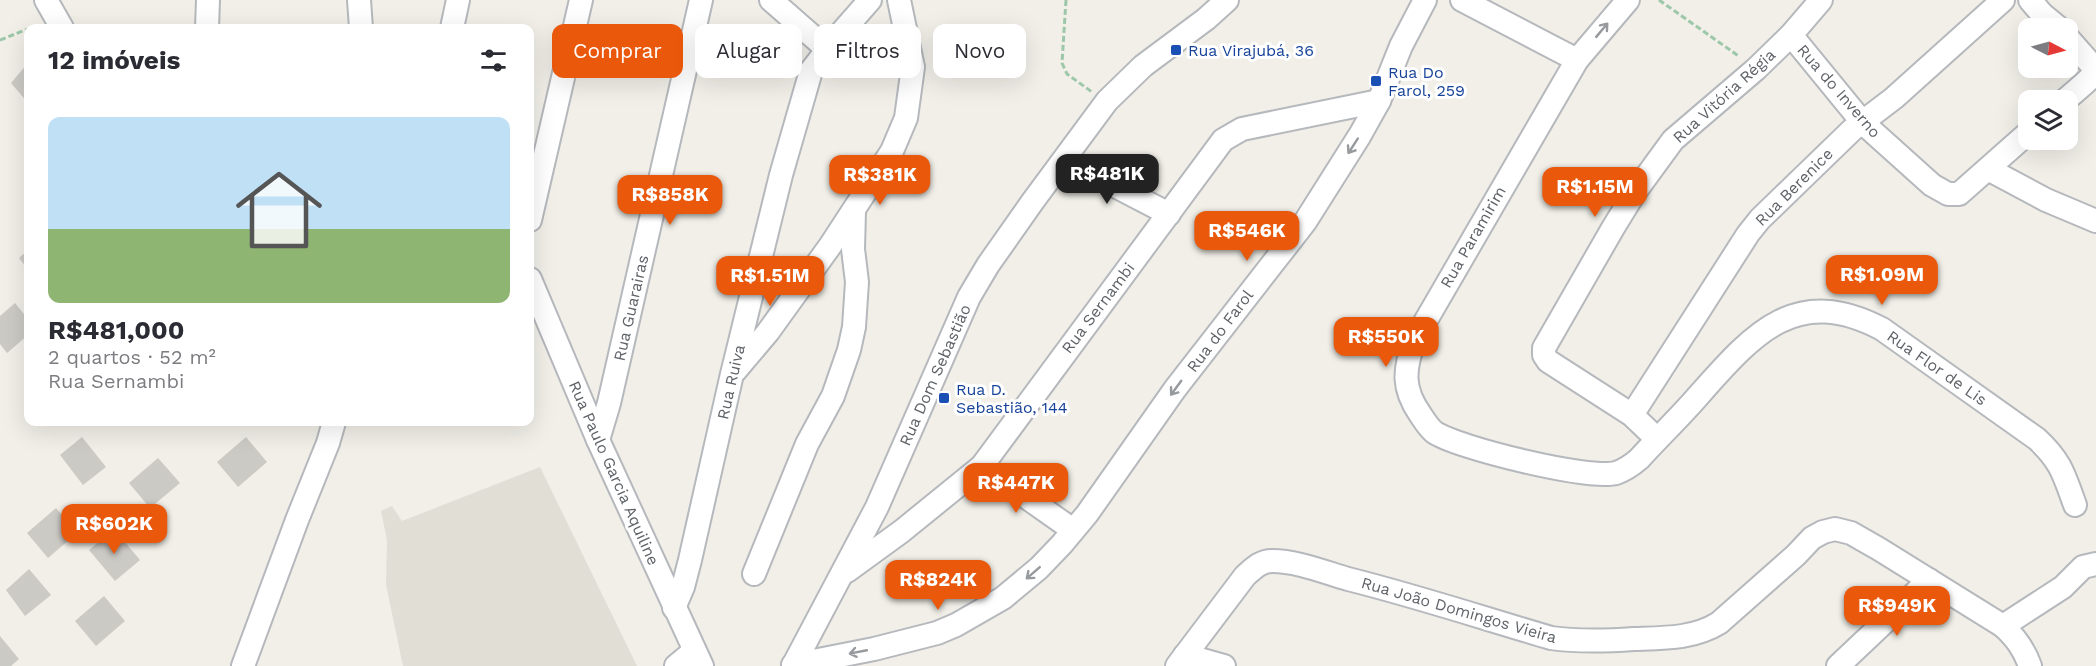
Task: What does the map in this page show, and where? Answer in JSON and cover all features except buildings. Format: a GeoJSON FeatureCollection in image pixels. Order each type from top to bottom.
{"type":"FeatureCollection","features":[{"type":"Feature","properties":{"kind":"street"},"geometry":{"type":"LineString","coordinates":[[46,0],[60,24]]}},
{"type":"Feature","properties":{"kind":"street"},"geometry":{"type":"LineString","coordinates":[[207,24],[208,0]]}},
{"type":"Feature","properties":{"kind":"street"},"geometry":{"type":"LineString","coordinates":[[359,0],[361,24]]}},
{"type":"Feature","properties":{"kind":"street"},"geometry":{"type":"LineString","coordinates":[[453,24],[459,0]]}},
{"type":"Feature","properties":{"kind":"street"},"geometry":{"type":"LineString","coordinates":[[534,203],[581,0]]}},
{"type":"Feature","properties":{"kind":"street","name":"Rua Guarairas"},"geometry":{"type":"LineString","coordinates":[[598,440],[609,403],[701,0]]}},
{"type":"Feature","properties":{"kind":"street"},"geometry":{"type":"LineString","coordinates":[[771,0],[814,38]]}},
{"type":"Feature","properties":{"kind":"street","name":"Rua Ruiva"},"geometry":{"type":"LineString","coordinates":[[849,24],[870,0]]}},
{"type":"Feature","properties":{"kind":"street"},"geometry":{"type":"LineString","coordinates":[[732,374],[768,332],[892,151],[906,118],[913,67],[899,0]]}},
{"type":"Feature","properties":{"kind":"street","name":"Rua Dom Sebastião"},"geometry":{"type":"LineString","coordinates":[[793,666],[892,475],[969,297],[1026,210],[1107,101],[1143,66],[1206,19],[1227,0]]}},
{"type":"Feature","properties":{"kind":"street","name":"Rua do Farol"},"geometry":{"type":"LineString","coordinates":[[793,666],[937,633],[956,625],[1003,598],[1039,568],[1087,514],[1175,389],[1305,222],[1379,101],[1401,46],[1425,0]]}},
{"type":"Feature","properties":{"kind":"street"},"geometry":{"type":"LineString","coordinates":[[1462,0],[1576,60]]}},
{"type":"Feature","properties":{"kind":"street","name":"Rua Paramirim"},"geometry":{"type":"LineString","coordinates":[[1628,0],[1576,60],[1414,341],[1408,362],[1406,386],[1412,402],[1433,431],[1470,447],[1535,464],[1586,473],[1615,473],[1633,464],[1657,439]]}},
{"type":"Feature","properties":{"kind":"street","name":"Rua Vitória Régia"},"geometry":{"type":"LineString","coordinates":[[1657,439],[1632,416],[1548,361],[1544,355],[1544,348],[1613,228],[1673,140],[1756,69],[1791,35],[1821,0]]}},
{"type":"Feature","properties":{"kind":"street","name":"Rua Berenice"},"geometry":{"type":"LineString","coordinates":[[1632,416],[1735,253],[1760,219],[1852,130],[1863,123],[2003,0]]}},
{"type":"Feature","properties":{"kind":"street"},"geometry":{"type":"LineString","coordinates":[[2030,0],[2047,18]]}},
{"type":"Feature","properties":{"kind":"street","name":"Rua do Inverno"},"geometry":{"type":"LineString","coordinates":[[1791,35],[1863,123],[1932,185],[1948,194],[1959,194],[2018,142]]}},
{"type":"Feature","properties":{"kind":"street"},"geometry":{"type":"LineString","coordinates":[[2076,90],[2093,80],[2078,55]]}},
{"type":"Feature","properties":{"kind":"street","name":"Rua Ruiva"},"geometry":{"type":"LineString","coordinates":[[674,608],[684,587],[732,374],[781,175],[814,67]]}},
{"type":"Feature","properties":{"kind":"street","name":"Rua Sernambi"},"geometry":{"type":"LineString","coordinates":[[843,573],[902,531],[982,466],[1223,140],[1242,129],[1379,101]]}},
{"type":"Feature","properties":{"kind":"street"},"geometry":{"type":"LineString","coordinates":[[1065,160],[1169,214]]}},
{"type":"Feature","properties":{"kind":"street"},"geometry":{"type":"LineString","coordinates":[[1988,169],[2046,200],[2096,221]]}},
{"type":"Feature","properties":{"kind":"street"},"geometry":{"type":"LineString","coordinates":[[754,574],[807,444],[833,396],[849,350],[854,327],[857,282],[853,249],[854,209]]}},
{"type":"Feature","properties":{"kind":"street","name":"Rua Paulo Garcia Aquiline"},"geometry":{"type":"LineString","coordinates":[[534,288],[598,440],[698,659]]}},
{"type":"Feature","properties":{"kind":"street","name":"Rua Flor de Lis"},"geometry":{"type":"LineString","coordinates":[[1657,439],[1748,342],[1765,329],[1791,316],[1806,312],[1840,314],[1855,317],[1882,329],[2037,439],[2052,453],[2062,469],[2075,505]]}},
{"type":"Feature","properties":{"kind":"street"},"geometry":{"type":"LineString","coordinates":[[243,666],[333,426]]}},
{"type":"Feature","properties":{"kind":"street"},"geometry":{"type":"LineString","coordinates":[[982,466],[1073,530]]}},
{"type":"Feature","properties":{"kind":"street","name":"Rua João Domingos Vieira"},"geometry":{"type":"LineString","coordinates":[[1181,661],[1245,576],[1256,566],[1265,562],[1273,561],[1300,566],[1551,638],[1582,642],[1678,637],[1707,630],[1719,623],[1812,538],[1835,529],[1851,533],[2003,626],[2015,637],[2030,666]]}},
{"type":"Feature","properties":{"kind":"street"},"geometry":{"type":"LineString","coordinates":[[2003,626],[2063,587],[2089,566]]}},
{"type":"Feature","properties":{"kind":"street"},"geometry":{"type":"LineString","coordinates":[[1838,666],[1929,580]]}},
{"type":"Feature","properties":{"kind":"street"},"geometry":{"type":"LineString","coordinates":[[676,666],[698,659]]}},
{"type":"Feature","properties":{"kind":"street"},"geometry":{"type":"LineString","coordinates":[[1181,661],[1224,666]]}},
{"type":"Feature","properties":{"kind":"path"},"geometry":{"type":"LineString","coordinates":[[1066,0],[1062,63],[1067,74],[1107,101]]}},
{"type":"Feature","properties":{"kind":"path"},"geometry":{"type":"LineString","coordinates":[[1659,0],[1672,9]]}},
{"type":"Feature","properties":{"kind":"path"},"geometry":{"type":"LineString","coordinates":[[1659,0],[1756,69]]}},
{"type":"Feature","properties":{"kind":"path"},"geometry":{"type":"LineString","coordinates":[[0,40],[24,31]]}},
{"type":"Feature","properties":{"kind":"shaded area"},"geometry":{"type":"Polygon","coordinates":[[[540,467],[637,666],[403,666],[386,585],[387,540],[381,511],[392,506],[402,521],[540,467]]]}},
{"type":"Feature","properties":{"kind":"place","name":"Rua Virajubá, 36"},"geometry":{"type":"Point","coordinates":[1176,50]}},
{"type":"Feature","properties":{"kind":"place","name":"Rua Do Farol, 259"},"geometry":{"type":"Point","coordinates":[1376,81]}},
{"type":"Feature","properties":{"kind":"place","name":"Rua D. Sebastião, 144"},"geometry":{"type":"Point","coordinates":[944,398]}}]}
